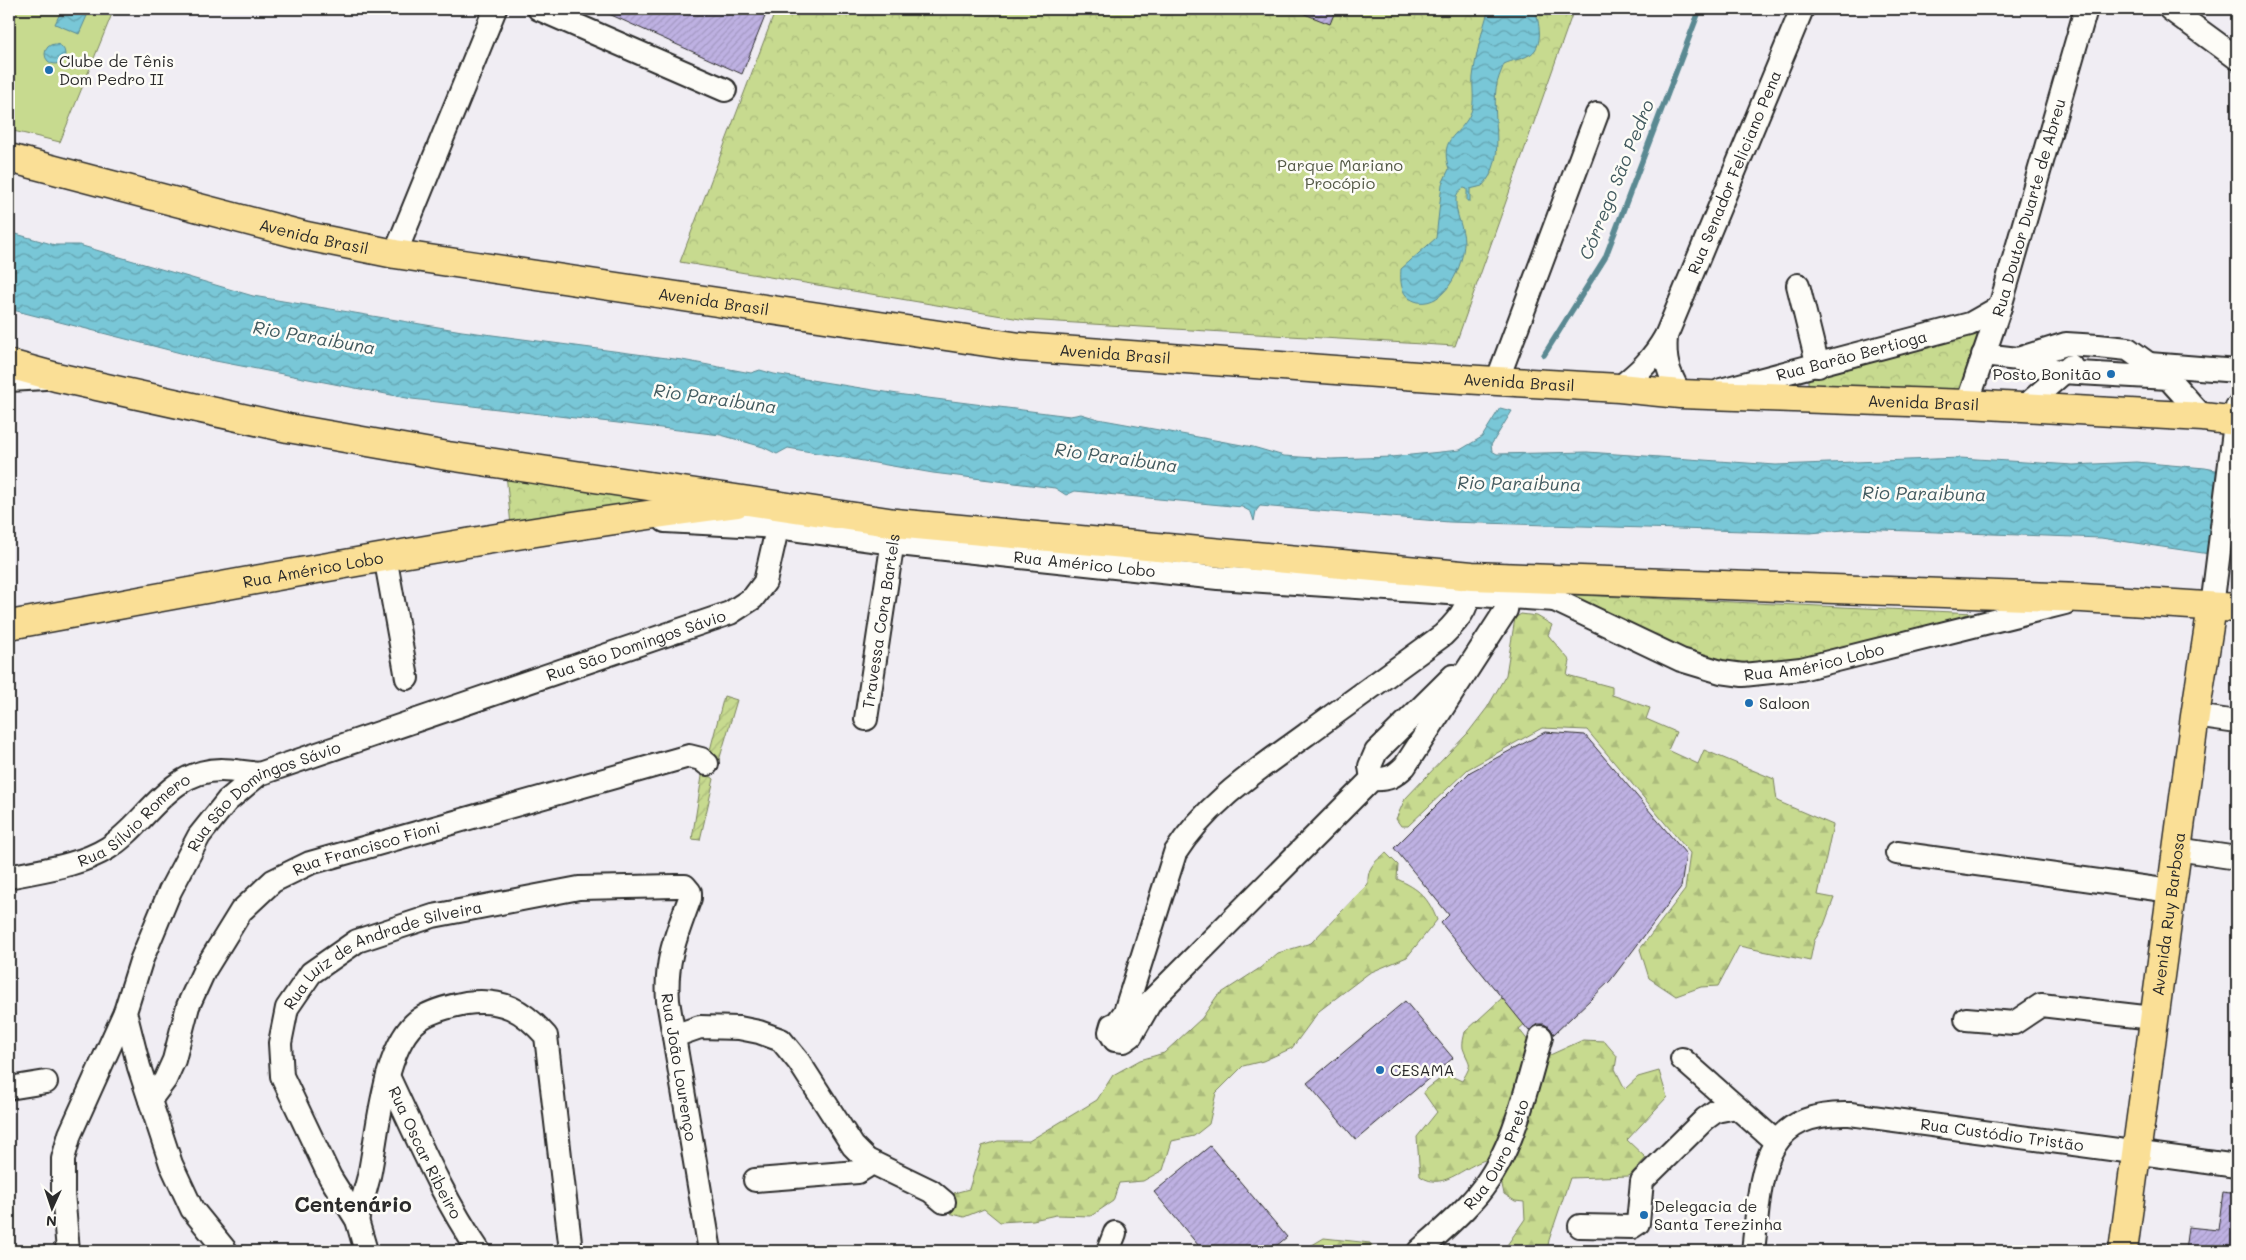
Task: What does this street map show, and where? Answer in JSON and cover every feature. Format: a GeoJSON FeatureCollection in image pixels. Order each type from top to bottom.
{"type":"FeatureCollection","features":[{"type":"Feature","properties":{"kind":"main road","name":"Avenida Brasil"},"geometry":{"type":"LineString","coordinates":[[9,158],[306,236],[395,254],[1020,347],[1619,388],[1690,395],[1966,404],[2203,417],[2237,416]]}},
{"type":"Feature","properties":{"kind":"main road"},"geometry":{"type":"LineString","coordinates":[[9,364],[56,377],[288,428],[448,456],[744,502],[780,517],[894,533],[1471,586],[1509,585],[2082,598],[2225,608]]}},
{"type":"Feature","properties":{"kind":"main road","name":"Rua Américo Lobo"},"geometry":{"type":"LineString","coordinates":[[9,625],[385,556],[617,518],[744,502]]}},
{"type":"Feature","properties":{"kind":"main road","name":"Avenida Ruy Barbosa"},"geometry":{"type":"LineString","coordinates":[[2123,1251],[2195,716],[2225,608]]}},
{"type":"Feature","properties":{"kind":"street"},"geometry":{"type":"LineString","coordinates":[[395,254],[495,9]]}},
{"type":"Feature","properties":{"kind":"street"},"geometry":{"type":"LineString","coordinates":[[539,9],[725,90]]}},
{"type":"Feature","properties":{"kind":"street","name":"Rua Senador Feliciano Pena"},"geometry":{"type":"LineString","coordinates":[[1619,388],[1644,368],[1656,355],[1666,336],[1802,9]]}},
{"type":"Feature","properties":{"kind":"street","name":"Rua Doutor Duarte de Abreu"},"geometry":{"type":"LineString","coordinates":[[1966,404],[2000,308],[2086,9]]}},
{"type":"Feature","properties":{"kind":"street"},"geometry":{"type":"LineString","coordinates":[[2170,9],[2237,58]]}},
{"type":"Feature","properties":{"kind":"street"},"geometry":{"type":"LineString","coordinates":[[1497,381],[1597,114]]}},
{"type":"Feature","properties":{"kind":"street"},"geometry":{"type":"LineString","coordinates":[[1798,285],[1818,366]]}},
{"type":"Feature","properties":{"kind":"street","name":"Rua Barão Bertioga"},"geometry":{"type":"LineString","coordinates":[[1690,395],[1818,366],[1970,324],[2000,308]]}},
{"type":"Feature","properties":{"kind":"street","name":"Rua Senador Feliciano Pena"},"geometry":{"type":"LineString","coordinates":[[1666,336],[1664,356],[1667,369],[1690,395]]}},
{"type":"Feature","properties":{"kind":"street"},"geometry":{"type":"LineString","coordinates":[[2018,359],[2066,344],[2128,349],[2168,378],[2203,417]]}},
{"type":"Feature","properties":{"kind":"street"},"geometry":{"type":"LineString","coordinates":[[2024,407],[2070,367],[2098,346]]}},
{"type":"Feature","properties":{"kind":"street"},"geometry":{"type":"LineString","coordinates":[[1983,354],[2070,367],[2168,378]]}},
{"type":"Feature","properties":{"kind":"street"},"geometry":{"type":"LineString","coordinates":[[2070,367],[2148,363],[2237,371]]}},
{"type":"Feature","properties":{"kind":"street"},"geometry":{"type":"LineString","coordinates":[[9,380],[56,377]]}},
{"type":"Feature","properties":{"kind":"street","name":"Avenida Ruy Barbosa"},"geometry":{"type":"LineString","coordinates":[[2225,608],[2216,578],[2237,416]]}},
{"type":"Feature","properties":{"kind":"street","name":"Rua Américo Lobo"},"geometry":{"type":"LineString","coordinates":[[617,518],[780,517]]}},
{"type":"Feature","properties":{"kind":"street","name":"Rua São Domingos Sávio"},"geometry":{"type":"LineString","coordinates":[[68,1251],[63,1193],[63,1159],[70,1134],[125,1012],[141,961],[170,891],[199,836],[227,801],[259,774],[730,613],[753,598],[765,582],[780,517]]}},
{"type":"Feature","properties":{"kind":"street","name":"Travessa Cora Bartels"},"geometry":{"type":"LineString","coordinates":[[866,719],[894,533]]}},
{"type":"Feature","properties":{"kind":"street"},"geometry":{"type":"LineString","coordinates":[[385,556],[407,678]]}},
{"type":"Feature","properties":{"kind":"street"},"geometry":{"type":"LineString","coordinates":[[1471,586],[1459,620],[1442,635],[1244,780],[1210,807],[1190,830],[1175,853],[1126,1012],[1117,1023],[1112,1025],[1110,1032],[1115,1040],[1124,1042],[1131,1036],[1151,1001],[1372,779],[1387,780],[1394,777],[1405,766],[1506,610],[1509,585]]}},
{"type":"Feature","properties":{"kind":"street","name":"Rua Américo Lobo"},"geometry":{"type":"LineString","coordinates":[[1509,585],[1555,600],[1681,660],[1721,672],[1743,675],[1801,669],[2082,598]]}},
{"type":"Feature","properties":{"kind":"street"},"geometry":{"type":"LineString","coordinates":[[1372,779],[1370,766],[1376,752],[1479,651]]}},
{"type":"Feature","properties":{"kind":"street"},"geometry":{"type":"LineString","coordinates":[[2195,716],[2237,722]]}},
{"type":"Feature","properties":{"kind":"street","name":"Rua Francisco Fioni"},"geometry":{"type":"LineString","coordinates":[[150,1100],[165,1080],[174,1060],[188,1006],[204,971],[241,911],[273,881],[310,863],[688,756],[701,759],[707,764]]}},
{"type":"Feature","properties":{"kind":"street","name":"Rua Sílvio Romero"},"geometry":{"type":"LineString","coordinates":[[9,877],[81,861],[108,848],[133,828],[167,790],[194,774],[220,770],[259,774]]}},
{"type":"Feature","properties":{"kind":"street"},"geometry":{"type":"LineString","coordinates":[[2177,849],[2237,858]]}},
{"type":"Feature","properties":{"kind":"street"},"geometry":{"type":"LineString","coordinates":[[1897,853],[2171,891]]}},
{"type":"Feature","properties":{"kind":"street","name":"Rua João Lourenço"},"geometry":{"type":"LineString","coordinates":[[684,886],[690,892],[690,898],[672,948],[666,975],[674,1036],[710,1251]]}},
{"type":"Feature","properties":{"kind":"street","name":"Rua Luiz de Andrade Silveira"},"geometry":{"type":"LineString","coordinates":[[366,1251],[356,1220],[330,1177],[282,1076],[280,1043],[287,1008],[310,973],[357,941],[434,916],[579,888],[684,886]]}},
{"type":"Feature","properties":{"kind":"street"},"geometry":{"type":"LineString","coordinates":[[388,1076],[399,1043],[419,1020],[450,1006],[485,1001],[507,1006],[530,1017],[546,1036],[571,1251]]}},
{"type":"Feature","properties":{"kind":"street"},"geometry":{"type":"LineString","coordinates":[[1966,1019],[2014,1023],[2041,1005],[2153,1018]]}},
{"type":"Feature","properties":{"kind":"street"},"geometry":{"type":"LineString","coordinates":[[125,1012],[150,1100],[171,1164],[192,1209],[226,1251]]}},
{"type":"Feature","properties":{"kind":"street"},"geometry":{"type":"LineString","coordinates":[[674,1036],[700,1027],[739,1028],[759,1032],[780,1040],[799,1062],[853,1146],[867,1160],[932,1191],[944,1202]]}},
{"type":"Feature","properties":{"kind":"street","name":"Rua Ouro Preto"},"geometry":{"type":"LineString","coordinates":[[1420,1251],[1473,1200],[1497,1166],[1512,1133],[1542,1037]]}},
{"type":"Feature","properties":{"kind":"street"},"geometry":{"type":"LineString","coordinates":[[1682,1059],[1776,1141],[1766,1162],[1761,1184],[1753,1251]]}},
{"type":"Feature","properties":{"kind":"street","name":"Rua Oscar Ribeiro"},"geometry":{"type":"LineString","coordinates":[[356,1220],[368,1177],[388,1076]]}},
{"type":"Feature","properties":{"kind":"street","name":"Rua Oscar Ribeiro"},"geometry":{"type":"LineString","coordinates":[[388,1076],[430,1164],[466,1232],[479,1251]]}},
{"type":"Feature","properties":{"kind":"street"},"geometry":{"type":"LineString","coordinates":[[9,1088],[46,1082]]}},
{"type":"Feature","properties":{"kind":"street"},"geometry":{"type":"LineString","coordinates":[[1580,1226],[1632,1227],[1638,1223],[1642,1181],[1716,1111],[1736,1107]]}},
{"type":"Feature","properties":{"kind":"street","name":"Rua Custódio Tristão"},"geometry":{"type":"LineString","coordinates":[[1776,1141],[1790,1126],[1810,1117],[1828,1113],[1850,1114],[2237,1166]]}},
{"type":"Feature","properties":{"kind":"street"},"geometry":{"type":"LineString","coordinates":[[755,1180],[858,1172],[866,1167],[867,1160]]}},
{"type":"Feature","properties":{"kind":"green space","name":"Clube de Tênis Dom Pedro II"},"geometry":{"type":"Polygon","coordinates":[[[9,9],[114,9],[60,142],[9,130],[9,9]]]}},
{"type":"Feature","properties":{"kind":"green space","name":"Parque Mariano Procópio"},"geometry":{"type":"Polygon","coordinates":[[[776,9],[1574,9],[1455,346],[1026,320],[680,262],[776,9]]]}},
{"type":"Feature","properties":{"kind":"green space"},"geometry":{"type":"Polygon","coordinates":[[[1982,327],[1962,393],[1808,387],[1808,374],[1982,327]]]}},
{"type":"Feature","properties":{"kind":"green space"},"geometry":{"type":"Polygon","coordinates":[[[506,473],[670,498],[511,526],[506,473]]]}},
{"type":"Feature","properties":{"kind":"green space"},"geometry":{"type":"Polygon","coordinates":[[[1554,594],[1975,613],[1778,663],[1717,664],[1554,594]]]}},
{"type":"Feature","properties":{"kind":"green space"},"geometry":{"type":"Polygon","coordinates":[[[1521,614],[1537,616],[1552,625],[1548,635],[1570,661],[1567,675],[1612,687],[1612,695],[1650,708],[1646,719],[1676,732],[1668,750],[1698,764],[1704,750],[1774,779],[1777,801],[1833,825],[1818,895],[1834,898],[1824,925],[1814,941],[1810,961],[1739,946],[1718,986],[1701,987],[1676,996],[1649,978],[1640,949],[1685,890],[1690,853],[1587,730],[1542,728],[1468,769],[1408,826],[1401,826],[1396,819],[1405,799],[1467,734],[1487,708],[1506,675],[1515,618],[1521,614]]]}},
{"type":"Feature","properties":{"kind":"green space"},"geometry":{"type":"Polygon","coordinates":[[[724,696],[737,700],[718,764],[709,754],[724,696]]]}},
{"type":"Feature","properties":{"kind":"green space"},"geometry":{"type":"Polygon","coordinates":[[[703,770],[714,779],[700,840],[692,839],[703,770]]]}},
{"type":"Feature","properties":{"kind":"green space"},"geometry":{"type":"Polygon","coordinates":[[[1386,853],[1398,865],[1397,879],[1411,886],[1422,895],[1430,905],[1437,920],[1407,957],[1369,973],[1319,1011],[1292,1048],[1263,1061],[1243,1066],[1216,1093],[1209,1124],[1194,1136],[1172,1141],[1163,1170],[1143,1181],[1119,1183],[1113,1201],[1091,1216],[1056,1215],[1033,1220],[1000,1222],[984,1209],[964,1217],[949,1213],[954,1193],[969,1189],[982,1146],[998,1141],[1029,1141],[1097,1100],[1113,1075],[1140,1060],[1164,1053],[1202,1018],[1217,996],[1260,968],[1278,953],[1311,943],[1368,884],[1372,866],[1386,853]]]}},
{"type":"Feature","properties":{"kind":"green space"},"geometry":{"type":"Polygon","coordinates":[[[1515,986],[1535,1015],[1519,1029],[1532,1046],[1494,1158],[1484,1160],[1447,1179],[1429,1181],[1420,1176],[1417,1137],[1437,1112],[1423,1092],[1446,1074],[1462,1081],[1469,1067],[1463,1046],[1465,1032],[1515,986]]]}},
{"type":"Feature","properties":{"kind":"green space"},"geometry":{"type":"Polygon","coordinates":[[[1583,1040],[1604,1041],[1617,1056],[1615,1069],[1625,1089],[1638,1077],[1659,1071],[1667,1097],[1627,1140],[1646,1158],[1629,1176],[1570,1178],[1547,1251],[1503,1251],[1525,1219],[1524,1202],[1515,1201],[1504,1194],[1501,1180],[1545,1063],[1550,1055],[1583,1040]]]}},
{"type":"Feature","properties":{"kind":"green space"},"geometry":{"type":"Polygon","coordinates":[[[1324,1238],[1370,1243],[1374,1251],[1302,1251],[1324,1238]]]}},
{"type":"Feature","properties":{"kind":"water"},"geometry":{"type":"Polygon","coordinates":[[[62,9],[90,9],[79,34],[55,24],[62,9]]]}},
{"type":"Feature","properties":{"kind":"water"},"geometry":{"type":"Polygon","coordinates":[[[1489,9],[1535,9],[1539,27],[1538,45],[1528,56],[1504,64],[1496,89],[1497,140],[1494,165],[1490,176],[1482,186],[1470,189],[1470,201],[1467,201],[1467,189],[1464,188],[1458,192],[1457,196],[1456,205],[1464,242],[1461,261],[1452,282],[1445,291],[1437,298],[1428,302],[1418,302],[1405,294],[1401,280],[1401,269],[1436,238],[1442,184],[1449,169],[1446,158],[1447,149],[1452,137],[1467,120],[1471,112],[1474,70],[1489,9]]]}},
{"type":"Feature","properties":{"kind":"water"},"geometry":{"type":"Polygon","coordinates":[[[51,44],[59,44],[65,50],[65,58],[59,64],[51,64],[45,58],[45,50],[51,44]]]}},
{"type":"Feature","properties":{"kind":"water","name":"Rio Paraibuna"},"geometry":{"type":"Polygon","coordinates":[[[9,232],[55,245],[79,245],[253,296],[462,331],[682,360],[751,373],[760,370],[774,374],[904,395],[1070,416],[1081,414],[1098,419],[1253,447],[1284,456],[1331,459],[1391,457],[1460,450],[1482,437],[1500,408],[1512,411],[1491,445],[1492,451],[1497,454],[1587,452],[1776,465],[1960,458],[2073,465],[2136,462],[2205,468],[2237,474],[2237,558],[2101,538],[1855,529],[1810,533],[1449,522],[1260,506],[1256,511],[1254,521],[1251,512],[1242,507],[1075,491],[1066,495],[1055,488],[933,473],[788,448],[777,454],[763,447],[721,435],[412,399],[200,358],[9,309],[9,232]]]}},
{"type":"Feature","properties":{"kind":"building"},"geometry":{"type":"Polygon","coordinates":[[[598,9],[768,9],[742,74],[598,9]]]}},
{"type":"Feature","properties":{"kind":"building"},"geometry":{"type":"Polygon","coordinates":[[[1292,9],[1336,9],[1330,24],[1292,9]]]}},
{"type":"Feature","properties":{"kind":"building"},"geometry":{"type":"Polygon","coordinates":[[[1545,732],[1585,735],[1686,854],[1681,887],[1610,981],[1554,1034],[1544,1024],[1537,1024],[1529,1031],[1441,923],[1449,915],[1394,848],[1470,772],[1545,732]]]}},
{"type":"Feature","properties":{"kind":"building","name":"CESAMA"},"geometry":{"type":"Polygon","coordinates":[[[1405,1001],[1453,1058],[1356,1140],[1307,1083],[1405,1001]]]}},
{"type":"Feature","properties":{"kind":"building"},"geometry":{"type":"Polygon","coordinates":[[[1210,1146],[1287,1237],[1270,1251],[1203,1251],[1154,1192],[1210,1146]]]}},
{"type":"Feature","properties":{"kind":"building"},"geometry":{"type":"Polygon","coordinates":[[[2223,1192],[2237,1194],[2237,1251],[2185,1251],[2188,1227],[2218,1230],[2223,1192]]]}},
{"type":"Feature","properties":{"kind":"waterway","name":"Córrego São Pedro"},"geometry":{"type":"LineString","coordinates":[[1544,355],[1605,258],[1700,9]]}},
{"type":"Feature","properties":{"kind":"place","name":"Clube de Tênis Dom Pedro II"},"geometry":{"type":"Point","coordinates":[49,70]}},
{"type":"Feature","properties":{"kind":"place","name":"Posto Bonitão"},"geometry":{"type":"Point","coordinates":[2111,374]}},
{"type":"Feature","properties":{"kind":"place","name":"Saloon"},"geometry":{"type":"Point","coordinates":[1749,703]}},
{"type":"Feature","properties":{"kind":"place","name":"CESAMA"},"geometry":{"type":"Point","coordinates":[1380,1070]}},
{"type":"Feature","properties":{"kind":"place","name":"Delegacia de Santa Terezinha"},"geometry":{"type":"Point","coordinates":[1644,1215]}},
{"type":"Feature","properties":{"kind":"district","name":"Centenário"},"geometry":{"type":"Point","coordinates":[353,1205]}}]}
